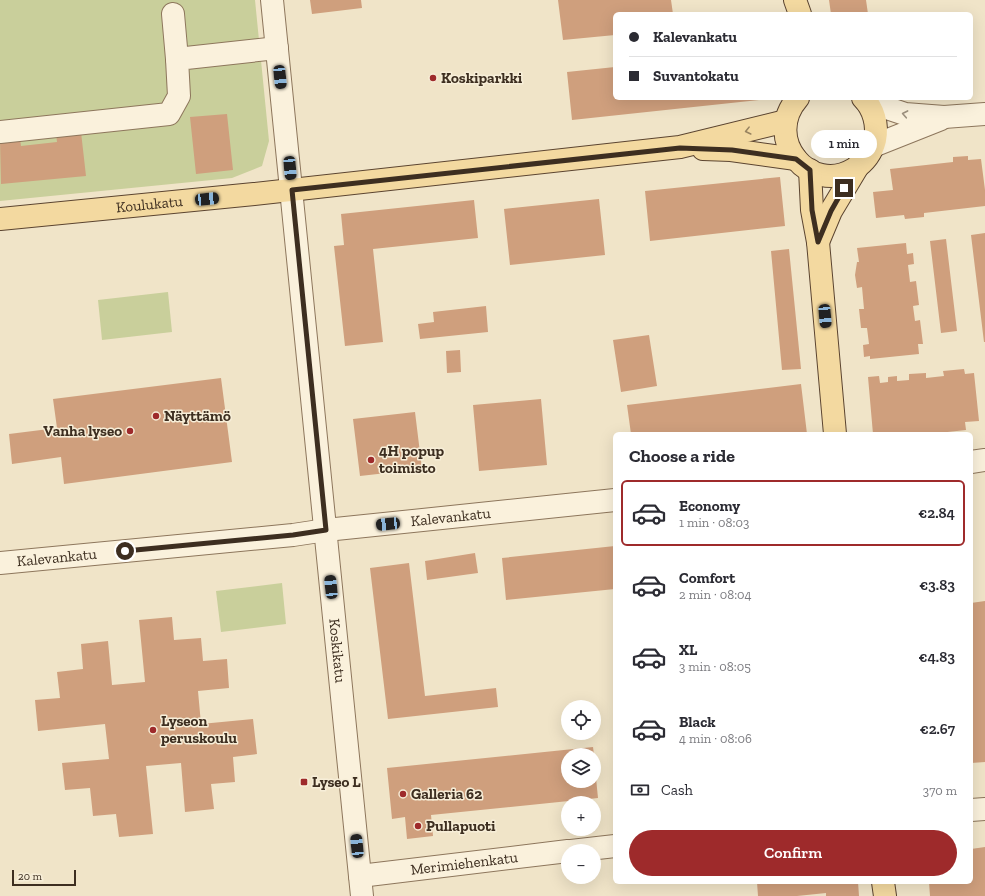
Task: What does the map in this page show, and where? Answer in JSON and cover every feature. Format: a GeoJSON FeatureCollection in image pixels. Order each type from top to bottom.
{"type":"FeatureCollection","features":[{"type":"Feature","properties":{"kind":"main road"},"geometry":{"type":"LineString","coordinates":[[790,0],[791,12]]}},
{"type":"Feature","properties":{"kind":"main road"},"geometry":{"type":"LineString","coordinates":[[795,0],[799,12]]}},
{"type":"Feature","properties":{"kind":"main road"},"geometry":{"type":"LineString","coordinates":[[797,100],[791,108],[786,121],[786,141],[790,150],[803,164],[818,242],[836,432]]}},
{"type":"Feature","properties":{"kind":"main road"},"geometry":{"type":"LineString","coordinates":[[818,242],[831,211],[858,166],[870,154],[873,146],[875,137],[875,118],[864,100]]}},
{"type":"Feature","properties":{"kind":"main road","name":"Koulukatu"},"geometry":{"type":"LineString","coordinates":[[0,219],[292,190],[680,148],[786,121]]}},
{"type":"Feature","properties":{"kind":"main road","name":"Koulukatu"},"geometry":{"type":"LineString","coordinates":[[680,148],[732,150],[803,164],[819,174],[829,175],[845,173],[858,166]]}},
{"type":"Feature","properties":{"kind":"main road"},"geometry":{"type":"LineString","coordinates":[[884,884],[885,896]]}},
{"type":"Feature","properties":{"kind":"street","name":"Koskikatu"},"geometry":{"type":"LineString","coordinates":[[272,0],[361,886]]}},
{"type":"Feature","properties":{"kind":"street"},"geometry":{"type":"LineString","coordinates":[[0,132],[169,114],[179,96],[173,14]]}},
{"type":"Feature","properties":{"kind":"street"},"geometry":{"type":"LineString","coordinates":[[177,59],[277,48]]}},
{"type":"Feature","properties":{"kind":"street"},"geometry":{"type":"LineString","coordinates":[[864,100],[905,114],[944,118],[985,114]]}},
{"type":"Feature","properties":{"kind":"street"},"geometry":{"type":"LineString","coordinates":[[873,146],[944,118]]}},
{"type":"Feature","properties":{"kind":"street"},"geometry":{"type":"LineString","coordinates":[[973,462],[985,460]]}},
{"type":"Feature","properties":{"kind":"street","name":"Kalevankatu"},"geometry":{"type":"LineString","coordinates":[[0,563],[293,535],[326,530],[613,500]]}},
{"type":"Feature","properties":{"kind":"street"},"geometry":{"type":"LineString","coordinates":[[973,810],[985,809]]}},
{"type":"Feature","properties":{"kind":"street","name":"Merimiehenkatu"},"geometry":{"type":"LineString","coordinates":[[601,848],[613,846]]}},
{"type":"Feature","properties":{"kind":"street","name":"Merimiehenkatu"},"geometry":{"type":"LineString","coordinates":[[361,886],[561,852]]}},
{"type":"Feature","properties":{"kind":"green space"},"geometry":{"type":"Polygon","coordinates":[[[0,0],[255,0],[269,141],[262,166],[232,178],[0,201],[0,0]]]}},
{"type":"Feature","properties":{"kind":"green space"},"geometry":{"type":"Polygon","coordinates":[[[168,292],[172,332],[102,340],[98,300],[168,292]]]}},
{"type":"Feature","properties":{"kind":"green space"},"geometry":{"type":"Polygon","coordinates":[[[282,583],[286,624],[221,632],[216,591],[282,583]]]}},
{"type":"Feature","properties":{"kind":"building"},"geometry":{"type":"Polygon","coordinates":[[[310,0],[361,0],[362,8],[312,14],[310,0]]]}},
{"type":"Feature","properties":{"kind":"building"},"geometry":{"type":"Polygon","coordinates":[[[558,0],[671,0],[673,12],[613,12],[613,35],[563,40],[558,0]]]}},
{"type":"Feature","properties":{"kind":"building"},"geometry":{"type":"Polygon","coordinates":[[[829,0],[866,0],[868,12],[831,12],[829,0]]]}},
{"type":"Feature","properties":{"kind":"building"},"geometry":{"type":"Polygon","coordinates":[[[613,67],[613,100],[759,100],[572,120],[567,72],[613,67]]]}},
{"type":"Feature","properties":{"kind":"building"},"geometry":{"type":"Polygon","coordinates":[[[227,114],[233,170],[196,174],[190,117],[227,114]]]}},
{"type":"Feature","properties":{"kind":"building"},"geometry":{"type":"Polygon","coordinates":[[[81,132],[86,176],[1,184],[0,140],[20,138],[21,146],[57,142],[56,134],[81,132]]]}},
{"type":"Feature","properties":{"kind":"building"},"geometry":{"type":"Polygon","coordinates":[[[968,156],[968,160],[981,159],[985,190],[985,206],[924,213],[924,217],[905,219],[904,215],[876,218],[873,192],[893,190],[890,169],[953,162],[953,157],[968,156]]]}},
{"type":"Feature","properties":{"kind":"building"},"geometry":{"type":"Polygon","coordinates":[[[780,177],[785,226],[650,241],[645,191],[780,177]]]}},
{"type":"Feature","properties":{"kind":"building"},"geometry":{"type":"Polygon","coordinates":[[[599,199],[605,255],[510,265],[504,209],[599,199]]]}},
{"type":"Feature","properties":{"kind":"building"},"geometry":{"type":"Polygon","coordinates":[[[474,200],[478,238],[373,249],[383,342],[345,346],[334,246],[344,245],[341,214],[474,200]]]}},
{"type":"Feature","properties":{"kind":"building"},"geometry":{"type":"Polygon","coordinates":[[[985,233],[985,342],[984,342],[971,235],[985,233]]]}},
{"type":"Feature","properties":{"kind":"building"},"geometry":{"type":"Polygon","coordinates":[[[946,239],[957,331],[941,333],[930,241],[946,239]]]}},
{"type":"Feature","properties":{"kind":"building"},"geometry":{"type":"Polygon","coordinates":[[[906,243],[907,254],[913,253],[914,264],[908,265],[910,282],[916,281],[919,305],[913,306],[915,321],[920,320],[923,344],[918,344],[919,354],[870,359],[870,356],[864,357],[863,345],[869,344],[867,328],[861,328],[859,309],[864,309],[862,287],[857,288],[855,275],[857,262],[859,262],[857,248],[906,243]]]}},
{"type":"Feature","properties":{"kind":"building"},"geometry":{"type":"Polygon","coordinates":[[[789,249],[801,369],[782,370],[771,251],[789,249]]]}},
{"type":"Feature","properties":{"kind":"building"},"geometry":{"type":"Polygon","coordinates":[[[486,306],[488,332],[420,339],[418,324],[434,322],[433,312],[486,306]]]}},
{"type":"Feature","properties":{"kind":"building"},"geometry":{"type":"Polygon","coordinates":[[[649,335],[657,386],[621,392],[613,340],[649,335]]]}},
{"type":"Feature","properties":{"kind":"building"},"geometry":{"type":"Polygon","coordinates":[[[460,350],[461,372],[447,373],[446,351],[460,350]]]}},
{"type":"Feature","properties":{"kind":"building"},"geometry":{"type":"Polygon","coordinates":[[[964,369],[965,374],[974,373],[979,421],[965,422],[966,430],[948,432],[873,432],[868,377],[879,376],[880,383],[888,382],[888,377],[897,376],[897,381],[909,380],[909,374],[926,373],[926,378],[944,376],[943,371],[964,369]]]}},
{"type":"Feature","properties":{"kind":"building","name":"Vanha lyseo"},"geometry":{"type":"Polygon","coordinates":[[[221,378],[232,462],[64,484],[61,457],[12,464],[9,434],[57,428],[53,399],[221,378]]]}},
{"type":"Feature","properties":{"kind":"building"},"geometry":{"type":"Polygon","coordinates":[[[801,384],[807,432],[631,432],[627,405],[801,384]]]}},
{"type":"Feature","properties":{"kind":"building"},"geometry":{"type":"Polygon","coordinates":[[[541,399],[547,465],[479,471],[473,405],[541,399]]]}},
{"type":"Feature","properties":{"kind":"building"},"geometry":{"type":"Polygon","coordinates":[[[415,412],[422,469],[360,476],[353,419],[415,412]]]}},
{"type":"Feature","properties":{"kind":"building"},"geometry":{"type":"Polygon","coordinates":[[[613,546],[613,589],[506,600],[502,558],[613,546]]]}},
{"type":"Feature","properties":{"kind":"building"},"geometry":{"type":"Polygon","coordinates":[[[475,553],[478,573],[427,580],[425,561],[475,553]]]}},
{"type":"Feature","properties":{"kind":"building"},"geometry":{"type":"Polygon","coordinates":[[[409,563],[425,696],[496,688],[498,707],[388,719],[370,568],[409,563]]]}},
{"type":"Feature","properties":{"kind":"building"},"geometry":{"type":"Polygon","coordinates":[[[985,601],[985,762],[973,763],[973,603],[985,601]]]}},
{"type":"Feature","properties":{"kind":"building"},"geometry":{"type":"Polygon","coordinates":[[[172,617],[174,640],[201,638],[203,661],[227,659],[229,688],[198,691],[201,724],[253,719],[257,754],[233,757],[235,782],[211,784],[214,809],[185,812],[181,763],[146,766],[153,834],[119,837],[116,814],[93,816],[90,788],[65,790],[62,763],[109,759],[105,724],[38,731],[35,700],[60,698],[57,672],[83,669],[81,644],[108,641],[112,685],[145,682],[139,620],[172,617]]]}},
{"type":"Feature","properties":{"kind":"building"},"geometry":{"type":"Polygon","coordinates":[[[561,750],[561,788],[597,788],[598,796],[561,796],[561,802],[431,815],[433,836],[407,839],[405,817],[392,819],[387,768],[561,750]]]}},
{"type":"Feature","properties":{"kind":"building"},"geometry":{"type":"Polygon","coordinates":[[[985,847],[985,896],[930,896],[929,884],[973,884],[973,849],[985,847]]]}},
{"type":"Feature","properties":{"kind":"building"},"geometry":{"type":"Polygon","coordinates":[[[757,884],[858,884],[859,896],[826,896],[826,893],[797,896],[758,896],[757,884]]]}},
{"type":"Feature","properties":{"kind":"place","name":"Koskiparkki"},"geometry":{"type":"Point","coordinates":[433,78]}},
{"type":"Feature","properties":{"kind":"place","name":"Näyttämö"},"geometry":{"type":"Point","coordinates":[156,416]}},
{"type":"Feature","properties":{"kind":"place","name":"Vanha lyseo"},"geometry":{"type":"Point","coordinates":[130,431]}},
{"type":"Feature","properties":{"kind":"place","name":"4H popup toimisto"},"geometry":{"type":"Point","coordinates":[371,460]}},
{"type":"Feature","properties":{"kind":"place","name":"Lyseon peruskoulu"},"geometry":{"type":"Point","coordinates":[153,730]}},
{"type":"Feature","properties":{"kind":"place","name":"Lyseo L"},"geometry":{"type":"Point","coordinates":[304,782]}},
{"type":"Feature","properties":{"kind":"place","name":"Galleria 62"},"geometry":{"type":"Point","coordinates":[403,794]}},
{"type":"Feature","properties":{"kind":"place","name":"Pullapuoti"},"geometry":{"type":"Point","coordinates":[418,826]}},
{"type":"Feature","properties":{"kind":"route"},"geometry":{"type":"LineString","coordinates":[[125,551],[293,535],[326,530],[292,190],[680,148],[732,150],[796,159],[810,170],[812,210],[818,242],[831,211],[844,188]]}}]}
